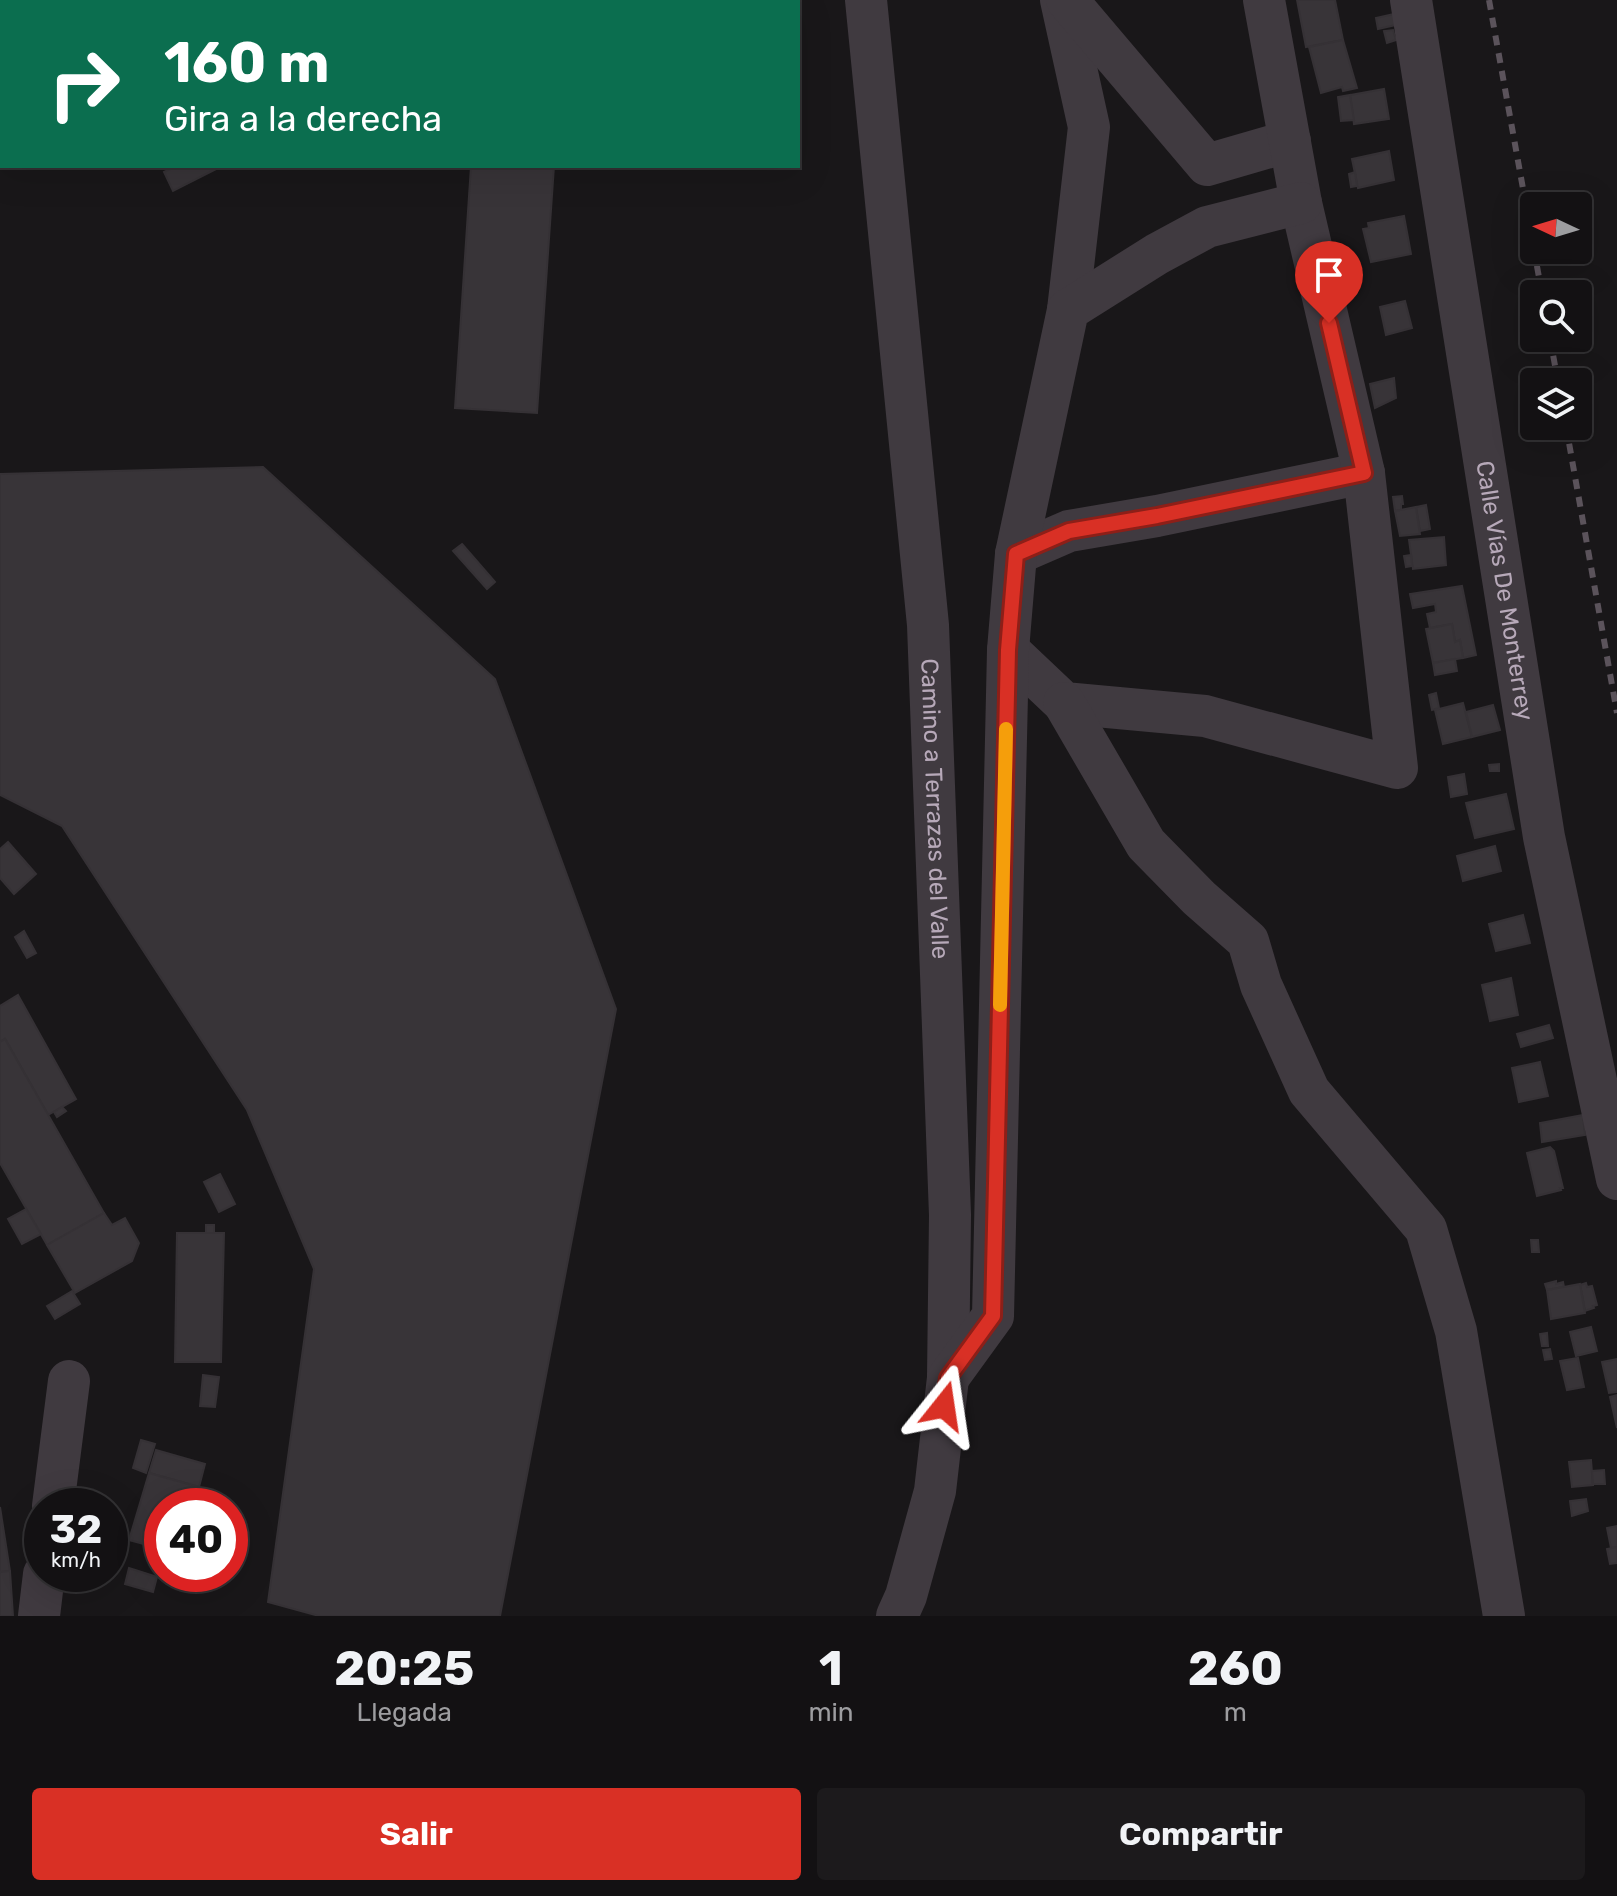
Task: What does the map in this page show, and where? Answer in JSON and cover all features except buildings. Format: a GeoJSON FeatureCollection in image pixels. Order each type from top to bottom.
{"type":"FeatureCollection","features":[{"type":"Feature","properties":{"kind":"street","name":"Camino a Terrazas del Valle"},"geometry":{"type":"LineString","coordinates":[[866,0],[928,625],[950,1215],[948,1378],[935,1491],[906,1596],[897,1616]]}},
{"type":"Feature","properties":{"kind":"street"},"geometry":{"type":"LineString","coordinates":[[948,1378],[993,1316],[1008,650],[1016,554],[1068,310],[1089,127],[1061,0]]}},
{"type":"Feature","properties":{"kind":"street"},"geometry":{"type":"LineString","coordinates":[[1067,0],[1207,165],[1207,227]]}},
{"type":"Feature","properties":{"kind":"street"},"geometry":{"type":"LineString","coordinates":[[1064,703],[1205,716],[1397,768],[1364,473],[1301,203],[1264,0]]}},
{"type":"Feature","properties":{"kind":"street","name":"Calle Vías De Monterrey"},"geometry":{"type":"LineString","coordinates":[[1411,0],[1544,837],[1617,1179]]}},
{"type":"Feature","properties":{"kind":"street"},"geometry":{"type":"LineString","coordinates":[[1207,165],[1290,141]]}},
{"type":"Feature","properties":{"kind":"street"},"geometry":{"type":"LineString","coordinates":[[1068,310],[1157,254],[1207,227],[1301,203]]}},
{"type":"Feature","properties":{"kind":"street"},"geometry":{"type":"LineString","coordinates":[[1016,554],[1069,531],[1364,473]]}},
{"type":"Feature","properties":{"kind":"street"},"geometry":{"type":"LineString","coordinates":[[1008,650],[1064,703],[1146,844],[1199,898],[1248,941],[1261,985],[1309,1091],[1426,1229],[1456,1331],[1504,1616]]}},
{"type":"Feature","properties":{"kind":"street"},"geometry":{"type":"LineString","coordinates":[[55,1488],[69,1381]]}},
{"type":"Feature","properties":{"kind":"street"},"geometry":{"type":"LineString","coordinates":[[39,1616],[42,1592]]}},
{"type":"Feature","properties":{"kind":"railway"},"geometry":{"type":"LineString","coordinates":[[1489,0],[1539,280]]}},
{"type":"Feature","properties":{"kind":"railway"},"geometry":{"type":"LineString","coordinates":[[1553,352],[1555,368]]}},
{"type":"Feature","properties":{"kind":"railway"},"geometry":{"type":"LineString","coordinates":[[1568,440],[1617,713]]}},
{"type":"Feature","properties":{"kind":"slow traffic"},"geometry":{"type":"LineString","coordinates":[[1000,1005],[1006,729]]}},
{"type":"Feature","properties":{"kind":"route"},"geometry":{"type":"LineString","coordinates":[[944,1406],[948,1378],[993,1316],[1008,650],[1016,554],[1069,531],[1364,473],[1329,323]]}}]}
